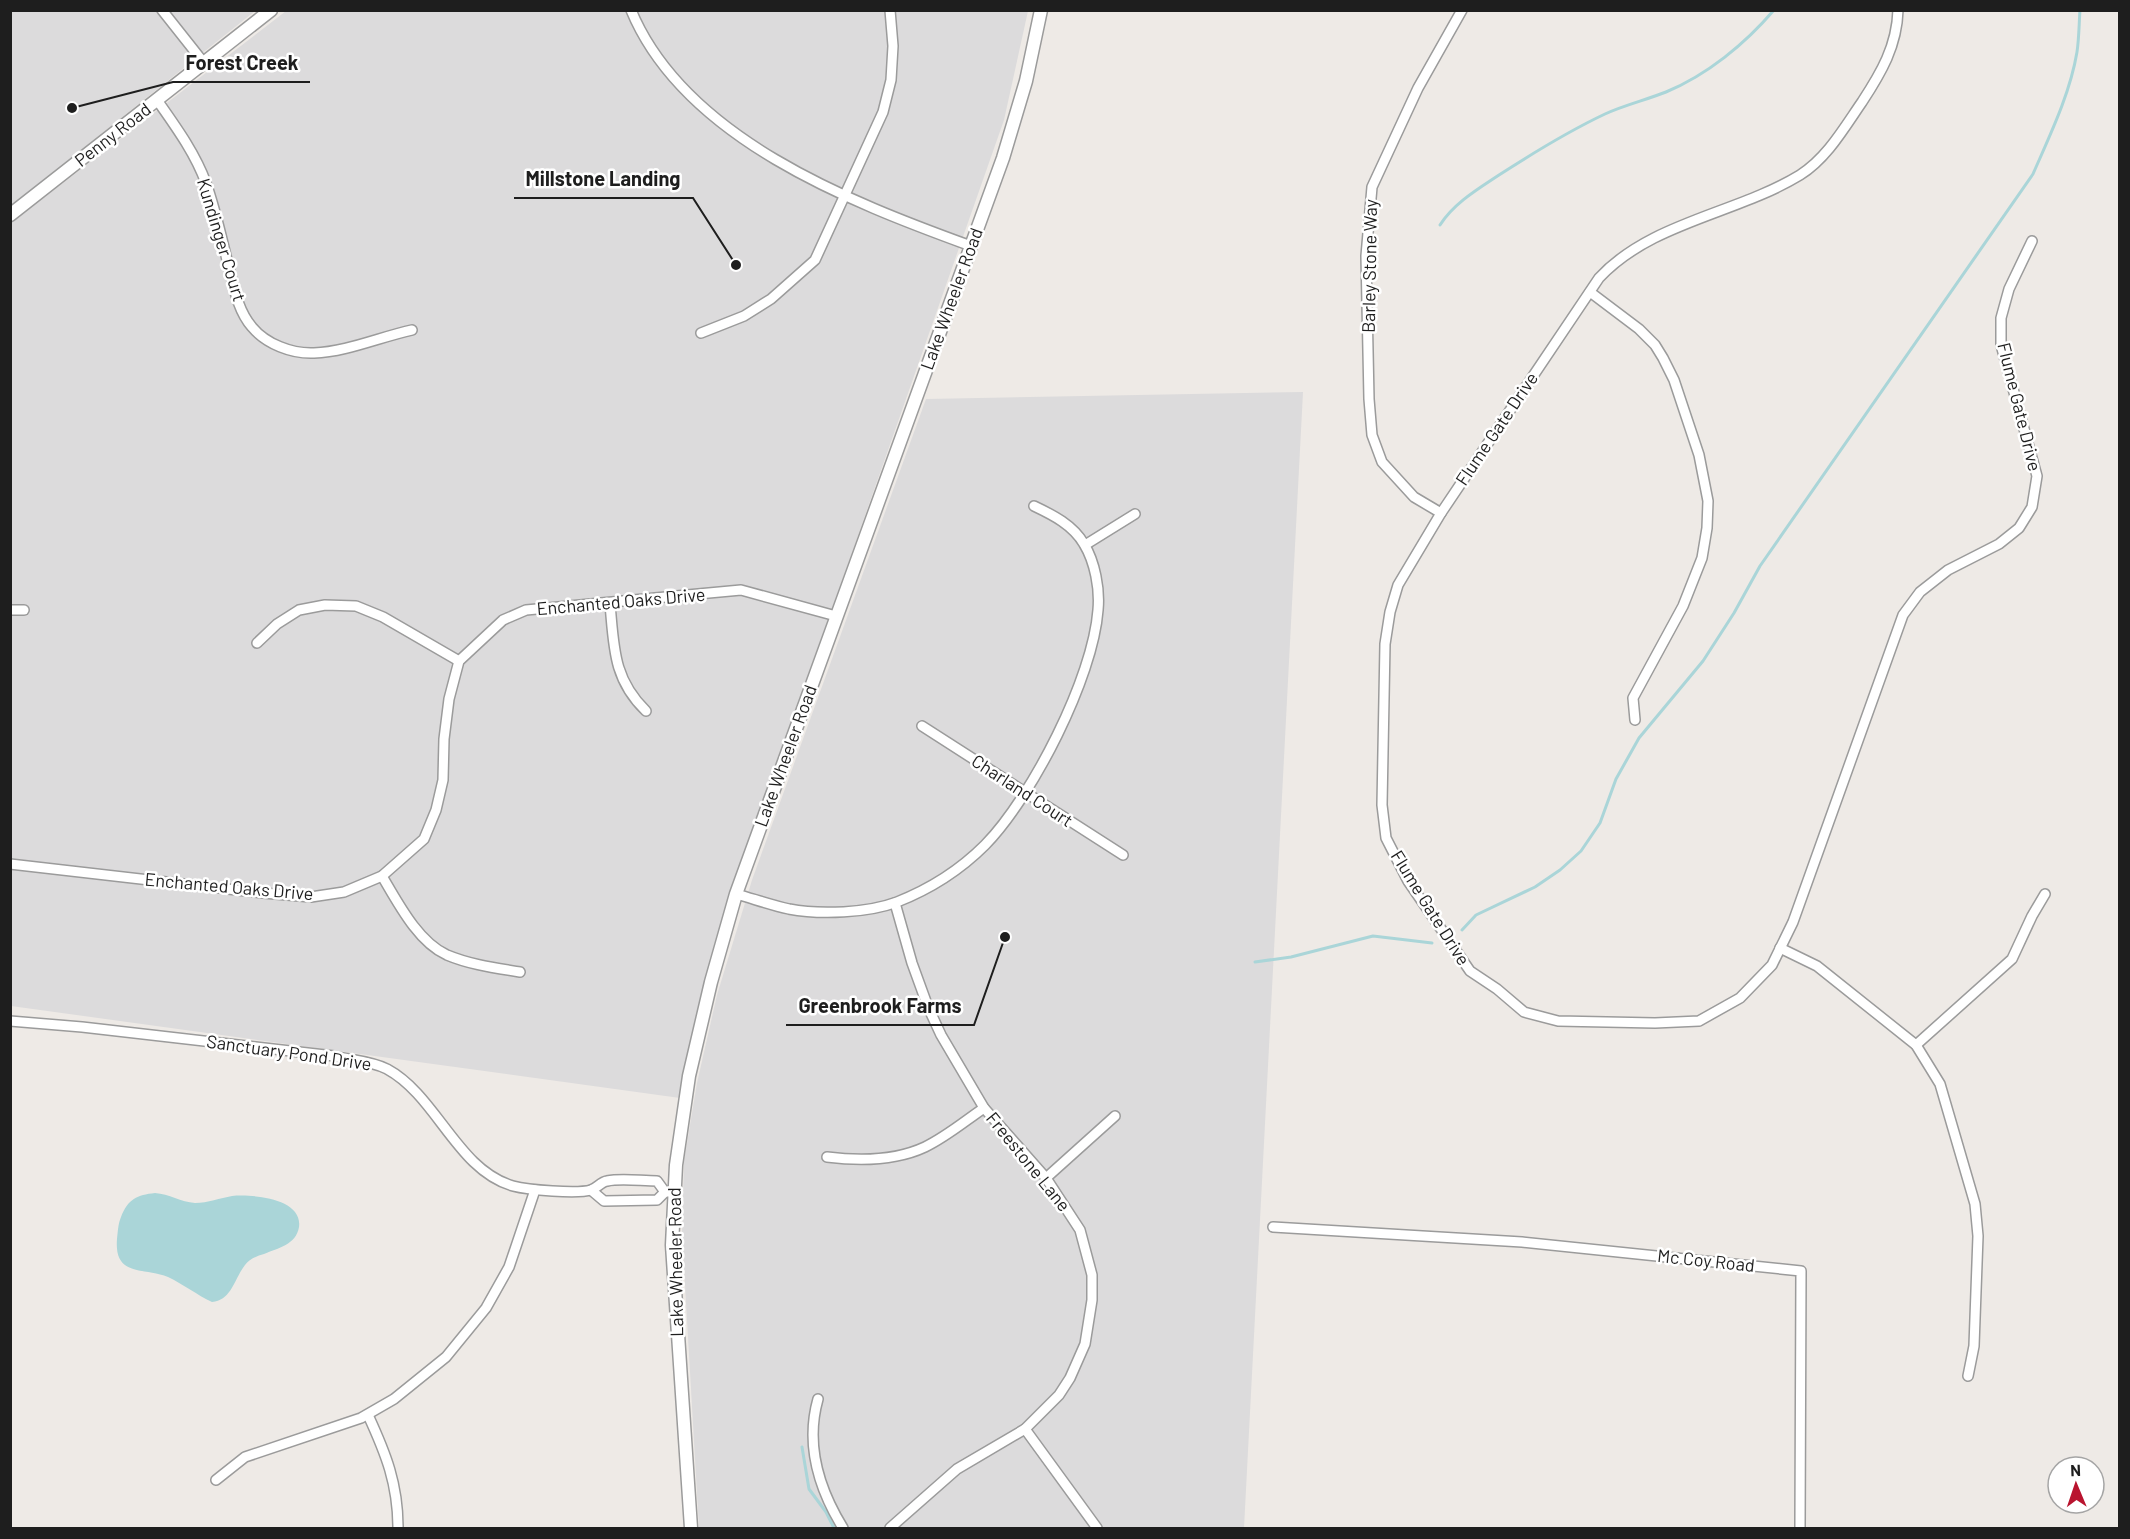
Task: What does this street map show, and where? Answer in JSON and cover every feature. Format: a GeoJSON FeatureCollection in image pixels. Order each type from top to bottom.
{"type":"FeatureCollection","features":[{"type":"Feature","properties":{"kind":"street"},"geometry":{"type":"LineString","coordinates":[[162,10],[204,63]]}},
{"type":"Feature","properties":{"kind":"street","name":"Penny Road"},"geometry":{"type":"LineString","coordinates":[[10,215],[271,10]]}},
{"type":"Feature","properties":{"kind":"street"},"geometry":{"type":"LineString","coordinates":[[631,10],[638,29],[661,64],[680,86],[709,112],[778,160],[844,196],[897,219],[971,246]]}},
{"type":"Feature","properties":{"kind":"street"},"geometry":{"type":"LineString","coordinates":[[701,333],[744,316],[771,299],[815,260],[883,112],[891,80],[893,46],[890,10]]}},
{"type":"Feature","properties":{"kind":"street","name":"Lake Wheeler Road"},"geometry":{"type":"LineString","coordinates":[[691,1528],[669,1192],[676,1165],[689,1076],[711,982],[736,894],[1016,120],[1041,10]]}},
{"type":"Feature","properties":{"kind":"street","name":"Barley Stone Way"},"geometry":{"type":"LineString","coordinates":[[1441,513],[1414,497],[1382,462],[1372,435],[1366,256],[1372,187],[1418,88],[1462,10]]}},
{"type":"Feature","properties":{"kind":"street","name":"Flume Gate Drive"},"geometry":{"type":"LineString","coordinates":[[1898,10],[1898,26],[1884,65],[1850,119],[1818,161],[1800,174],[1773,188],[1633,249],[1611,265],[1599,278],[1441,513],[1398,585],[1390,612],[1385,644],[1382,805],[1386,838],[1408,881],[1470,971],[1497,989],[1524,1012],[1558,1021],[1699,1021],[1740,999],[1772,965],[1793,922],[1903,615],[1920,592],[1948,570],[1999,544],[2019,528],[2032,507],[2037,476],[2001,345],[2001,318],[2009,289],[2032,241]]}},
{"type":"Feature","properties":{"kind":"street","name":"Kundinger Court"},"geometry":{"type":"LineString","coordinates":[[157,100],[192,153],[205,182],[236,295],[244,316],[259,334],[290,350],[313,353],[346,348],[412,330]]}},
{"type":"Feature","properties":{"kind":"street"},"geometry":{"type":"LineString","coordinates":[[1590,292],[1640,329],[1655,345],[1663,358],[1674,380],[1699,455],[1708,501],[1707,528],[1702,558],[1683,606],[1633,698],[1635,720]]}},
{"type":"Feature","properties":{"kind":"street"},"geometry":{"type":"LineString","coordinates":[[736,894],[790,909],[820,911],[854,911],[895,903],[934,884],[971,859],[987,843],[1026,794],[1074,696],[1095,630],[1098,608],[1097,586],[1085,545],[1074,531],[1054,515],[1034,506]]}},
{"type":"Feature","properties":{"kind":"street"},"geometry":{"type":"LineString","coordinates":[[1085,545],[1135,514]]}},
{"type":"Feature","properties":{"kind":"street","name":"Enchanted Oaks Drive"},"geometry":{"type":"LineString","coordinates":[[10,864],[263,893],[311,897],[344,892],[382,876],[424,839],[443,780],[444,739],[449,699],[459,661],[503,620],[526,610],[610,604],[741,590],[836,616]]}},
{"type":"Feature","properties":{"kind":"street"},"geometry":{"type":"LineString","coordinates":[[610,604],[616,661],[632,698],[646,711]]}},
{"type":"Feature","properties":{"kind":"street"},"geometry":{"type":"LineString","coordinates":[[257,643],[277,624],[299,610],[325,605],[356,606],[383,617],[459,661]]}},
{"type":"Feature","properties":{"kind":"street"},"geometry":{"type":"LineString","coordinates":[[10,610],[24,610]]}},
{"type":"Feature","properties":{"kind":"street","name":"Charland Court"},"geometry":{"type":"LineString","coordinates":[[922,726],[1123,855]]}},
{"type":"Feature","properties":{"kind":"street"},"geometry":{"type":"LineString","coordinates":[[382,876],[404,913],[422,936],[445,954],[479,966],[520,972]]}},
{"type":"Feature","properties":{"kind":"street"},"geometry":{"type":"LineString","coordinates":[[1916,1045],[2012,959],[2045,894]]}},
{"type":"Feature","properties":{"kind":"street","name":"Freestone Lane"},"geometry":{"type":"LineString","coordinates":[[890,1528],[957,1469],[1025,1429],[1059,1395],[1077,1364],[1085,1344],[1092,1300],[1092,1275],[1080,1230],[1046,1178],[984,1108],[941,1035],[912,963],[895,903]]}},
{"type":"Feature","properties":{"kind":"street"},"geometry":{"type":"LineString","coordinates":[[1780,948],[1817,966],[1916,1045],[1940,1084],[1975,1204],[1978,1236],[1974,1346],[1968,1376]]}},
{"type":"Feature","properties":{"kind":"street","name":"Sanctuary Pond Drive"},"geometry":{"type":"LineString","coordinates":[[10,1021],[334,1056],[375,1064],[387,1069],[404,1082],[428,1105],[472,1160],[495,1178],[513,1186],[536,1190],[591,1190],[606,1181],[657,1181],[669,1192],[657,1200],[604,1201],[591,1190]]}},
{"type":"Feature","properties":{"kind":"street"},"geometry":{"type":"LineString","coordinates":[[827,1157],[872,1160],[896,1156],[924,1147],[984,1108]]}},
{"type":"Feature","properties":{"kind":"street"},"geometry":{"type":"LineString","coordinates":[[1046,1178],[1115,1116]]}},
{"type":"Feature","properties":{"kind":"street"},"geometry":{"type":"LineString","coordinates":[[216,1480],[245,1457],[368,1415],[394,1399],[446,1357],[486,1308],[509,1266],[536,1190]]}},
{"type":"Feature","properties":{"kind":"street","name":"Mc Coy Road"},"geometry":{"type":"LineString","coordinates":[[1273,1227],[1522,1242],[1801,1271],[1800,1528]]}},
{"type":"Feature","properties":{"kind":"street"},"geometry":{"type":"LineString","coordinates":[[818,1399],[813,1417],[813,1446],[817,1472],[830,1506],[843,1528]]}},
{"type":"Feature","properties":{"kind":"street"},"geometry":{"type":"LineString","coordinates":[[368,1415],[394,1479],[398,1528]]}},
{"type":"Feature","properties":{"kind":"street"},"geometry":{"type":"LineString","coordinates":[[1025,1429],[1097,1528]]}},
{"type":"Feature","properties":{"kind":"shaded area"},"geometry":{"type":"Polygon","coordinates":[[[11,11],[255,11],[11,206],[11,11]]]}},
{"type":"Feature","properties":{"kind":"shaded area"},"geometry":{"type":"Polygon","coordinates":[[[286,11],[1028,11],[1004,120],[730,891],[711,956],[680,1098],[11,1006],[11,223],[286,11]]]}},
{"type":"Feature","properties":{"kind":"shaded area"},"geometry":{"type":"Polygon","coordinates":[[[1303,392],[1244,1528],[699,1528],[682,1233],[684,1161],[697,1083],[717,995],[752,880],[926,399],[1303,392]]]}},
{"type":"Feature","properties":{"kind":"water"},"geometry":{"type":"Polygon","coordinates":[[[155,1193],[195,1203],[232,1196],[263,1197],[285,1204],[293,1210],[298,1217],[299,1227],[290,1242],[249,1261],[228,1293],[212,1302],[168,1277],[132,1268],[120,1260],[117,1239],[119,1222],[124,1211],[134,1199],[155,1193]]]}},
{"type":"Feature","properties":{"kind":"waterway"},"geometry":{"type":"LineString","coordinates":[[1440,225],[1467,197],[1551,143],[1605,114],[1666,92],[1711,68],[1751,35],[1774,10]]}},
{"type":"Feature","properties":{"kind":"waterway"},"geometry":{"type":"LineString","coordinates":[[1462,930],[1476,915],[1535,887],[1560,870],[1581,851],[1600,823],[1616,779],[1639,738],[1703,661],[1734,613],[1760,566],[2033,174],[2070,83],[2077,52],[2080,10]]}},
{"type":"Feature","properties":{"kind":"waterway"},"geometry":{"type":"LineString","coordinates":[[1255,962],[1291,957],[1373,936],[1432,943]]}},
{"type":"Feature","properties":{"kind":"waterway"},"geometry":{"type":"LineString","coordinates":[[802,1447],[809,1489],[826,1512],[834,1528]]}},
{"type":"Feature","properties":{"kind":"place","name":"Forest Creek"},"geometry":{"type":"Point","coordinates":[72,108]}},
{"type":"Feature","properties":{"kind":"place","name":"Millstone Landing"},"geometry":{"type":"Point","coordinates":[736,265]}},
{"type":"Feature","properties":{"kind":"place","name":"Greenbrook Farms"},"geometry":{"type":"Point","coordinates":[1005,937]}}]}
